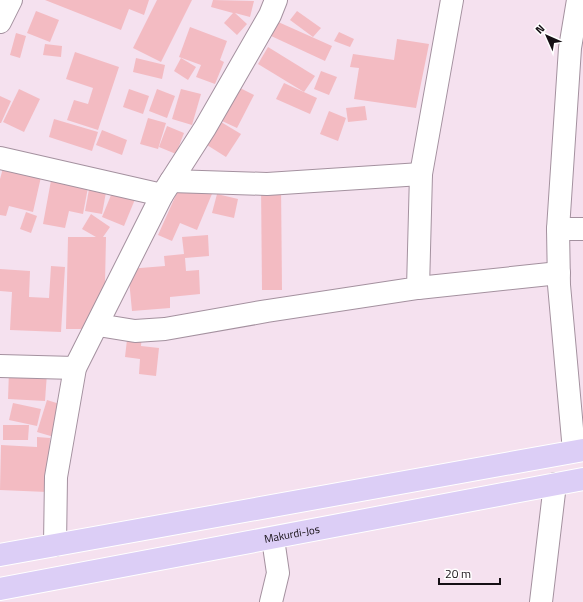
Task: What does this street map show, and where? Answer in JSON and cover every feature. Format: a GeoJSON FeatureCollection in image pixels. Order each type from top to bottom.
{"type":"FeatureCollection","features":[{"type":"Feature","properties":{"kind":"highway"},"geometry":{"type":"LineString","coordinates":[[0,555],[578,450]]}},
{"type":"Feature","properties":{"kind":"highway","name":"Makurdi-Jos"},"geometry":{"type":"LineString","coordinates":[[0,589],[273,539],[583,479]]}},
{"type":"Feature","properties":{"kind":"street"},"geometry":{"type":"LineString","coordinates":[[0,22],[11,0]]}},
{"type":"Feature","properties":{"kind":"street"},"geometry":{"type":"LineString","coordinates":[[55,546],[56,477],[75,368],[166,188],[209,121],[270,15],[276,0]]}},
{"type":"Feature","properties":{"kind":"street"},"geometry":{"type":"LineString","coordinates":[[418,288],[422,174],[452,0]]}},
{"type":"Feature","properties":{"kind":"street"},"geometry":{"type":"LineString","coordinates":[[578,0],[570,48],[558,229],[559,273],[578,450]]}},
{"type":"Feature","properties":{"kind":"street"},"geometry":{"type":"LineString","coordinates":[[0,158],[166,188],[267,184],[422,174]]}},
{"type":"Feature","properties":{"kind":"street"},"geometry":{"type":"LineString","coordinates":[[558,229],[583,229]]}},
{"type":"Feature","properties":{"kind":"street"},"geometry":{"type":"LineString","coordinates":[[98,325],[135,331],[165,329],[266,311],[418,288],[559,273]]}},
{"type":"Feature","properties":{"kind":"street"},"geometry":{"type":"LineString","coordinates":[[0,366],[75,368]]}},
{"type":"Feature","properties":{"kind":"street"},"geometry":{"type":"LineString","coordinates":[[541,602],[555,484]]}},
{"type":"Feature","properties":{"kind":"street"},"geometry":{"type":"LineString","coordinates":[[271,602],[278,573],[273,539]]}},
{"type":"Feature","properties":{"kind":"building"},"geometry":{"type":"Polygon","coordinates":[[[45,0],[149,0],[144,15],[129,9],[121,30],[45,0]]]}},
{"type":"Feature","properties":{"kind":"building"},"geometry":{"type":"Polygon","coordinates":[[[157,0],[192,0],[161,62],[133,48],[157,0]]]}},
{"type":"Feature","properties":{"kind":"building"},"geometry":{"type":"Polygon","coordinates":[[[213,0],[254,1],[250,17],[235,13],[247,24],[237,35],[224,23],[233,13],[211,7],[213,0]]]}},
{"type":"Feature","properties":{"kind":"building"},"geometry":{"type":"Polygon","coordinates":[[[36,11],[59,20],[50,42],[27,33],[36,11]]]}},
{"type":"Feature","properties":{"kind":"building"},"geometry":{"type":"Polygon","coordinates":[[[297,11],[321,28],[313,37],[290,20],[297,11]]]}},
{"type":"Feature","properties":{"kind":"building"},"geometry":{"type":"Polygon","coordinates":[[[276,21],[332,46],[325,61],[269,35],[276,21]]]}},
{"type":"Feature","properties":{"kind":"building"},"geometry":{"type":"Polygon","coordinates":[[[190,27],[227,41],[220,60],[224,62],[215,84],[196,77],[201,65],[179,57],[190,27]]]}},
{"type":"Feature","properties":{"kind":"building"},"geometry":{"type":"Polygon","coordinates":[[[339,32],[354,39],[350,47],[334,41],[339,32]]]}},
{"type":"Feature","properties":{"kind":"building"},"geometry":{"type":"Polygon","coordinates":[[[16,33],[26,36],[20,58],[10,55],[16,33]]]}},
{"type":"Feature","properties":{"kind":"building"},"geometry":{"type":"Polygon","coordinates":[[[397,39],[429,44],[416,108],[354,99],[359,68],[350,67],[353,54],[394,60],[397,39]]]}},
{"type":"Feature","properties":{"kind":"building"},"geometry":{"type":"Polygon","coordinates":[[[45,44],[62,46],[61,57],[43,55],[45,44]]]}},
{"type":"Feature","properties":{"kind":"building"},"geometry":{"type":"Polygon","coordinates":[[[268,47],[315,76],[304,92],[258,64],[268,47]]]}},
{"type":"Feature","properties":{"kind":"building"},"geometry":{"type":"Polygon","coordinates":[[[75,52],[119,67],[98,130],[67,120],[74,100],[88,104],[93,88],[66,79],[75,52]]]}},
{"type":"Feature","properties":{"kind":"building"},"geometry":{"type":"Polygon","coordinates":[[[136,58],[165,65],[162,79],[133,72],[136,58]]]}},
{"type":"Feature","properties":{"kind":"building"},"geometry":{"type":"Polygon","coordinates":[[[181,58],[196,67],[188,80],[174,71],[181,58]]]}},
{"type":"Feature","properties":{"kind":"building"},"geometry":{"type":"Polygon","coordinates":[[[321,71],[337,77],[329,95],[314,89],[321,71]]]}},
{"type":"Feature","properties":{"kind":"building"},"geometry":{"type":"Polygon","coordinates":[[[284,83],[317,98],[310,114],[276,99],[284,83]]]}},
{"type":"Feature","properties":{"kind":"building"},"geometry":{"type":"Polygon","coordinates":[[[238,87],[254,95],[237,128],[222,121],[238,87]]]}},
{"type":"Feature","properties":{"kind":"building"},"geometry":{"type":"Polygon","coordinates":[[[19,89],[40,99],[24,132],[3,122],[19,89]]]}},
{"type":"Feature","properties":{"kind":"building"},"geometry":{"type":"Polygon","coordinates":[[[129,89],[149,96],[143,114],[123,107],[129,89]]]}},
{"type":"Feature","properties":{"kind":"building"},"geometry":{"type":"Polygon","coordinates":[[[157,89],[175,96],[167,118],[149,111],[157,89]]]}},
{"type":"Feature","properties":{"kind":"building"},"geometry":{"type":"Polygon","coordinates":[[[181,89],[201,94],[192,125],[172,119],[181,89]]]}},
{"type":"Feature","properties":{"kind":"building"},"geometry":{"type":"Polygon","coordinates":[[[0,96],[11,101],[1,123],[0,123],[0,96]]]}},
{"type":"Feature","properties":{"kind":"building"},"geometry":{"type":"Polygon","coordinates":[[[365,106],[367,120],[348,122],[346,108],[365,106]]]}},
{"type":"Feature","properties":{"kind":"building"},"geometry":{"type":"Polygon","coordinates":[[[329,111],[346,118],[338,141],[320,134],[329,111]]]}},
{"type":"Feature","properties":{"kind":"building"},"geometry":{"type":"Polygon","coordinates":[[[148,118],[166,123],[158,149],[140,144],[148,118]]]}},
{"type":"Feature","properties":{"kind":"building"},"geometry":{"type":"Polygon","coordinates":[[[54,119],[98,132],[92,151],[49,137],[54,119]]]}},
{"type":"Feature","properties":{"kind":"building"},"geometry":{"type":"Polygon","coordinates":[[[221,122],[241,134],[226,157],[207,145],[221,122]]]}},
{"type":"Feature","properties":{"kind":"building"},"geometry":{"type":"Polygon","coordinates":[[[167,126],[184,133],[176,154],[159,147],[167,126]]]}},
{"type":"Feature","properties":{"kind":"building"},"geometry":{"type":"Polygon","coordinates":[[[102,130],[127,140],[122,155],[96,145],[102,130]]]}},
{"type":"Feature","properties":{"kind":"building"},"geometry":{"type":"Polygon","coordinates":[[[3,168],[41,177],[33,212],[9,206],[6,216],[0,215],[0,179],[3,168]]]}},
{"type":"Feature","properties":{"kind":"building"},"geometry":{"type":"Polygon","coordinates":[[[52,175],[89,182],[83,214],[69,211],[65,228],[43,224],[52,175]]]}},
{"type":"Feature","properties":{"kind":"building"},"geometry":{"type":"Polygon","coordinates":[[[184,177],[214,189],[197,230],[180,223],[172,241],[158,235],[184,177]]]}},
{"type":"Feature","properties":{"kind":"building"},"geometry":{"type":"Polygon","coordinates":[[[116,183],[138,192],[124,226],[102,217],[116,183]]]}},
{"type":"Feature","properties":{"kind":"building"},"geometry":{"type":"Polygon","coordinates":[[[90,184],[107,187],[102,214],[85,211],[90,184]]]}},
{"type":"Feature","properties":{"kind":"building"},"geometry":{"type":"Polygon","coordinates":[[[261,184],[281,184],[282,290],[262,290],[261,184]]]}},
{"type":"Feature","properties":{"kind":"building"},"geometry":{"type":"Polygon","coordinates":[[[217,194],[238,199],[234,218],[212,213],[217,194]]]}},
{"type":"Feature","properties":{"kind":"building"},"geometry":{"type":"Polygon","coordinates":[[[26,212],[37,216],[31,233],[20,229],[26,212]]]}},
{"type":"Feature","properties":{"kind":"building"},"geometry":{"type":"Polygon","coordinates":[[[91,214],[110,227],[103,237],[106,237],[104,329],[66,329],[68,237],[96,237],[82,229],[91,214]]]}},
{"type":"Feature","properties":{"kind":"building"},"geometry":{"type":"Polygon","coordinates":[[[208,235],[209,256],[185,258],[186,271],[199,270],[200,294],[170,297],[170,308],[132,311],[128,269],[165,266],[164,256],[184,254],[182,237],[208,235]]]}},
{"type":"Feature","properties":{"kind":"building"},"geometry":{"type":"Polygon","coordinates":[[[51,266],[65,267],[61,332],[10,330],[12,292],[0,291],[0,269],[30,271],[29,297],[49,298],[51,266]]]}},
{"type":"Feature","properties":{"kind":"building"},"geometry":{"type":"Polygon","coordinates":[[[128,331],[142,333],[141,346],[159,348],[156,376],[139,374],[140,359],[125,357],[128,331]]]}},
{"type":"Feature","properties":{"kind":"building"},"geometry":{"type":"Polygon","coordinates":[[[9,371],[47,373],[45,401],[8,399],[9,371]]]}},
{"type":"Feature","properties":{"kind":"building"},"geometry":{"type":"Polygon","coordinates":[[[47,400],[63,405],[54,437],[37,432],[47,400]]]}},
{"type":"Feature","properties":{"kind":"building"},"geometry":{"type":"Polygon","coordinates":[[[13,403],[41,409],[37,426],[9,420],[13,403]]]}},
{"type":"Feature","properties":{"kind":"building"},"geometry":{"type":"Polygon","coordinates":[[[3,425],[29,425],[28,440],[3,440],[3,425]]]}},
{"type":"Feature","properties":{"kind":"building"},"geometry":{"type":"Polygon","coordinates":[[[37,437],[50,438],[47,492],[0,490],[1,445],[37,447],[37,437]]]}}]}
